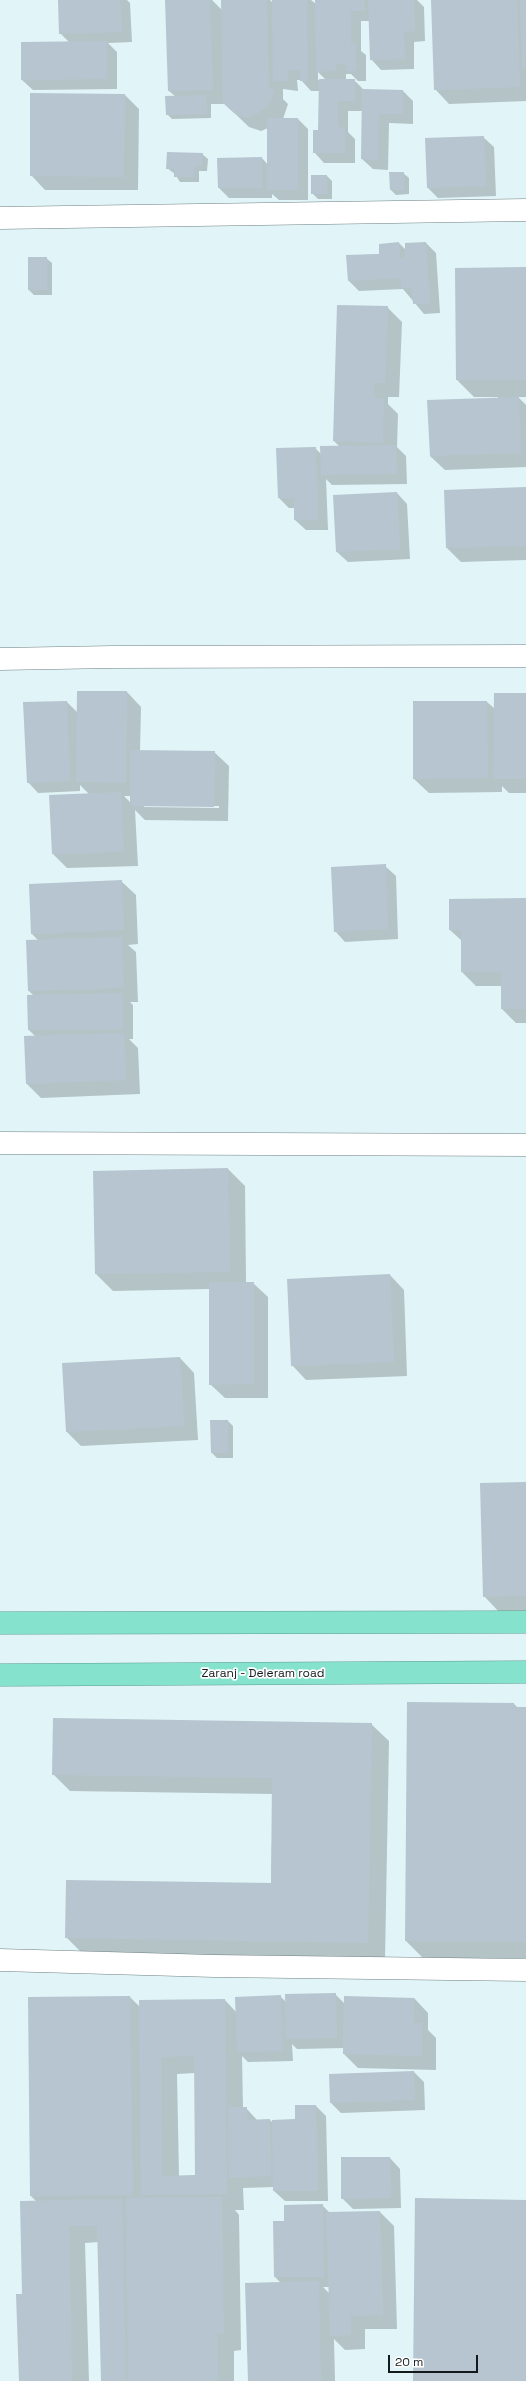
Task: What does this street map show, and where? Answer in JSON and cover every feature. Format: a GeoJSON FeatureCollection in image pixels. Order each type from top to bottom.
{"type":"FeatureCollection","features":[{"type":"Feature","properties":{"kind":"highway"},"geometry":{"type":"LineString","coordinates":[[0,1623],[526,1622]]}},
{"type":"Feature","properties":{"kind":"highway","name":"Zaranj - Deleram road"},"geometry":{"type":"LineString","coordinates":[[0,1675],[526,1672]]}},
{"type":"Feature","properties":{"kind":"street"},"geometry":{"type":"LineString","coordinates":[[0,218],[526,210]]}},
{"type":"Feature","properties":{"kind":"street"},"geometry":{"type":"LineString","coordinates":[[0,659],[113,656],[526,656]]}},
{"type":"Feature","properties":{"kind":"street"},"geometry":{"type":"LineString","coordinates":[[0,1143],[526,1145]]}},
{"type":"Feature","properties":{"kind":"street"},"geometry":{"type":"LineString","coordinates":[[0,1960],[214,1966],[526,1970]]}},
{"type":"Feature","properties":{"kind":"building"},"geometry":{"type":"Polygon","coordinates":[[[58,0],[120,0],[122,32],[59,34],[58,0]]]}},
{"type":"Feature","properties":{"kind":"building"},"geometry":{"type":"Polygon","coordinates":[[[165,0],[210,0],[213,90],[168,91],[165,0]]]}},
{"type":"Feature","properties":{"kind":"building"},"geometry":{"type":"Polygon","coordinates":[[[221,0],[267,0],[269,89],[275,89],[269,104],[260,112],[246,118],[234,113],[223,103],[221,0]]]}},
{"type":"Feature","properties":{"kind":"building"},"geometry":{"type":"Polygon","coordinates":[[[272,0],[307,0],[308,81],[300,81],[300,70],[287,70],[288,81],[273,81],[272,0]]]}},
{"type":"Feature","properties":{"kind":"building"},"geometry":{"type":"Polygon","coordinates":[[[315,0],[364,0],[365,11],[351,11],[351,43],[356,44],[356,71],[347,71],[346,64],[336,64],[336,71],[316,72],[315,0]]]}},
{"type":"Feature","properties":{"kind":"building"},"geometry":{"type":"Polygon","coordinates":[[[368,0],[414,0],[415,31],[404,32],[405,59],[370,60],[368,0]]]}},
{"type":"Feature","properties":{"kind":"building"},"geometry":{"type":"Polygon","coordinates":[[[431,0],[517,0],[520,87],[434,90],[431,0]]]}},
{"type":"Feature","properties":{"kind":"building"},"geometry":{"type":"Polygon","coordinates":[[[520,0],[526,0],[526,68],[522,68],[520,0]]]}},
{"type":"Feature","properties":{"kind":"building"},"geometry":{"type":"Polygon","coordinates":[[[107,41],[107,79],[21,80],[21,42],[107,41]]]}},
{"type":"Feature","properties":{"kind":"building"},"geometry":{"type":"Polygon","coordinates":[[[319,79],[355,79],[355,101],[338,101],[338,127],[345,128],[345,153],[313,153],[313,130],[318,130],[319,79]]]}},
{"type":"Feature","properties":{"kind":"building"},"geometry":{"type":"Polygon","coordinates":[[[362,89],[403,90],[403,114],[379,114],[378,160],[361,159],[362,89]]]}},
{"type":"Feature","properties":{"kind":"building"},"geometry":{"type":"Polygon","coordinates":[[[30,93],[125,94],[124,177],[30,176],[30,93]]]}},
{"type":"Feature","properties":{"kind":"building"},"geometry":{"type":"Polygon","coordinates":[[[206,95],[207,114],[166,115],[165,96],[206,95]]]}},
{"type":"Feature","properties":{"kind":"building"},"geometry":{"type":"Polygon","coordinates":[[[267,118],[298,118],[298,190],[267,190],[267,118]]]}},
{"type":"Feature","properties":{"kind":"building"},"geometry":{"type":"Polygon","coordinates":[[[484,136],[486,186],[427,188],[425,138],[484,136]]]}},
{"type":"Feature","properties":{"kind":"building"},"geometry":{"type":"Polygon","coordinates":[[[167,152],[203,153],[202,166],[194,166],[194,177],[174,177],[174,169],[166,169],[167,152]]]}},
{"type":"Feature","properties":{"kind":"building"},"geometry":{"type":"Polygon","coordinates":[[[262,157],[262,188],[218,188],[217,158],[262,157]]]}},
{"type":"Feature","properties":{"kind":"building"},"geometry":{"type":"Polygon","coordinates":[[[389,172],[404,172],[404,190],[390,190],[389,172]]]}},
{"type":"Feature","properties":{"kind":"building"},"geometry":{"type":"Polygon","coordinates":[[[311,175],[327,175],[327,194],[311,194],[311,175]]]}},
{"type":"Feature","properties":{"kind":"building"},"geometry":{"type":"Polygon","coordinates":[[[399,242],[400,258],[405,258],[405,243],[426,242],[430,303],[413,304],[412,288],[401,288],[401,278],[348,281],[346,255],[379,254],[379,244],[399,242]]]}},
{"type":"Feature","properties":{"kind":"building"},"geometry":{"type":"Polygon","coordinates":[[[28,257],[47,257],[47,290],[28,290],[28,257]]]}},
{"type":"Feature","properties":{"kind":"building"},"geometry":{"type":"Polygon","coordinates":[[[526,267],[526,380],[456,380],[455,268],[526,267]]]}},
{"type":"Feature","properties":{"kind":"building"},"geometry":{"type":"Polygon","coordinates":[[[337,305],[388,306],[385,383],[374,383],[374,398],[384,399],[383,443],[333,441],[337,305]]]}},
{"type":"Feature","properties":{"kind":"building"},"geometry":{"type":"Polygon","coordinates":[[[519,397],[521,453],[430,456],[427,400],[519,397]]]}},
{"type":"Feature","properties":{"kind":"building"},"geometry":{"type":"Polygon","coordinates":[[[396,445],[397,474],[321,475],[320,446],[396,445]]]}},
{"type":"Feature","properties":{"kind":"building"},"geometry":{"type":"Polygon","coordinates":[[[316,447],[318,520],[294,520],[294,498],[278,498],[276,448],[316,447]]]}},
{"type":"Feature","properties":{"kind":"building"},"geometry":{"type":"Polygon","coordinates":[[[526,487],[526,546],[446,548],[444,490],[526,487]]]}},
{"type":"Feature","properties":{"kind":"building"},"geometry":{"type":"Polygon","coordinates":[[[397,492],[400,549],[336,552],[333,495],[397,492]]]}},
{"type":"Feature","properties":{"kind":"building"},"geometry":{"type":"Polygon","coordinates":[[[77,691],[127,691],[126,783],[76,782],[77,691]]]}},
{"type":"Feature","properties":{"kind":"building"},"geometry":{"type":"Polygon","coordinates":[[[494,693],[526,693],[526,779],[493,779],[494,693]]]}},
{"type":"Feature","properties":{"kind":"building"},"geometry":{"type":"Polygon","coordinates":[[[67,701],[70,781],[27,783],[23,702],[67,701]]]}},
{"type":"Feature","properties":{"kind":"building"},"geometry":{"type":"Polygon","coordinates":[[[413,701],[487,701],[488,778],[413,779],[413,701]]]}},
{"type":"Feature","properties":{"kind":"building"},"geometry":{"type":"Polygon","coordinates":[[[130,750],[215,751],[214,807],[130,806],[130,750]]]}},
{"type":"Feature","properties":{"kind":"building"},"geometry":{"type":"Polygon","coordinates":[[[121,792],[124,852],[52,854],[49,795],[121,792]]]}},
{"type":"Feature","properties":{"kind":"building"},"geometry":{"type":"Polygon","coordinates":[[[386,864],[388,929],[334,932],[331,867],[386,864]]]}},
{"type":"Feature","properties":{"kind":"building"},"geometry":{"type":"Polygon","coordinates":[[[122,880],[124,930],[31,934],[29,884],[122,880]]]}},
{"type":"Feature","properties":{"kind":"building"},"geometry":{"type":"Polygon","coordinates":[[[526,898],[526,1009],[501,1009],[501,972],[461,972],[461,930],[449,930],[449,899],[526,898]]]}},
{"type":"Feature","properties":{"kind":"building"},"geometry":{"type":"Polygon","coordinates":[[[122,937],[124,988],[28,991],[26,940],[122,937]]]}},
{"type":"Feature","properties":{"kind":"building"},"geometry":{"type":"Polygon","coordinates":[[[123,993],[123,1029],[28,1030],[27,995],[123,993]]]}},
{"type":"Feature","properties":{"kind":"building"},"geometry":{"type":"Polygon","coordinates":[[[124,1033],[126,1080],[26,1084],[24,1036],[124,1033]]]}},
{"type":"Feature","properties":{"kind":"building"},"geometry":{"type":"Polygon","coordinates":[[[228,1168],[230,1272],[95,1274],[93,1171],[228,1168]]]}},
{"type":"Feature","properties":{"kind":"building"},"geometry":{"type":"Polygon","coordinates":[[[390,1274],[394,1362],[291,1366],[287,1279],[390,1274]]]}},
{"type":"Feature","properties":{"kind":"building"},"geometry":{"type":"Polygon","coordinates":[[[209,1282],[254,1282],[254,1384],[209,1385],[209,1282]]]}},
{"type":"Feature","properties":{"kind":"building"},"geometry":{"type":"Polygon","coordinates":[[[180,1357],[184,1426],[66,1432],[62,1363],[180,1357]]]}},
{"type":"Feature","properties":{"kind":"building"},"geometry":{"type":"Polygon","coordinates":[[[210,1420],[228,1420],[228,1453],[211,1453],[210,1420]]]}},
{"type":"Feature","properties":{"kind":"building"},"geometry":{"type":"Polygon","coordinates":[[[526,1482],[526,1596],[483,1597],[480,1483],[526,1482]]]}},
{"type":"Feature","properties":{"kind":"building"},"geometry":{"type":"Polygon","coordinates":[[[407,1702],[514,1703],[514,1707],[526,1707],[526,1942],[405,1941],[407,1702]]]}},
{"type":"Feature","properties":{"kind":"building"},"geometry":{"type":"Polygon","coordinates":[[[53,1718],[372,1723],[368,1943],[65,1938],[66,1880],[271,1883],[272,1778],[52,1775],[53,1718]]]}},
{"type":"Feature","properties":{"kind":"building"},"geometry":{"type":"Polygon","coordinates":[[[336,1993],[337,2038],[286,2039],[285,1994],[336,1993]]]}},
{"type":"Feature","properties":{"kind":"building"},"geometry":{"type":"Polygon","coordinates":[[[281,1995],[283,2051],[237,2052],[235,1997],[281,1995]]]}},
{"type":"Feature","properties":{"kind":"building"},"geometry":{"type":"Polygon","coordinates":[[[130,1996],[133,2195],[30,2196],[28,1997],[130,1996]]]}},
{"type":"Feature","properties":{"kind":"building"},"geometry":{"type":"Polygon","coordinates":[[[344,1996],[414,1998],[414,2023],[422,2023],[422,2056],[343,2054],[344,1996]]]}},
{"type":"Feature","properties":{"kind":"building"},"geometry":{"type":"Polygon","coordinates":[[[225,1999],[227,2194],[141,2195],[139,2000],[225,1999]],[[194,2056],[161,2057],[162,2176],[195,2175],[194,2056]]]}},
{"type":"Feature","properties":{"kind":"building"},"geometry":{"type":"Polygon","coordinates":[[[414,2071],[415,2100],[330,2103],[329,2074],[414,2071]]]}},
{"type":"Feature","properties":{"kind":"building"},"geometry":{"type":"Polygon","coordinates":[[[295,2105],[316,2105],[318,2191],[273,2191],[272,2120],[295,2119],[295,2105]]]}},
{"type":"Feature","properties":{"kind":"building"},"geometry":{"type":"Polygon","coordinates":[[[228,2107],[247,2107],[247,2120],[270,2119],[271,2176],[229,2178],[228,2107]]]}},
{"type":"Feature","properties":{"kind":"building"},"geometry":{"type":"Polygon","coordinates":[[[341,2157],[390,2157],[391,2198],[341,2199],[341,2157]]]}},
{"type":"Feature","properties":{"kind":"building"},"geometry":{"type":"Polygon","coordinates":[[[222,2197],[224,2334],[217,2334],[218,2381],[128,2381],[126,2198],[222,2197]]]}},
{"type":"Feature","properties":{"kind":"building"},"geometry":{"type":"Polygon","coordinates":[[[415,2198],[526,2200],[526,2381],[413,2381],[415,2198]]]}},
{"type":"Feature","properties":{"kind":"building"},"geometry":{"type":"Polygon","coordinates":[[[122,2199],[126,2381],[101,2381],[97,2226],[69,2226],[72,2381],[19,2381],[16,2294],[22,2294],[20,2201],[122,2199]]]}},
{"type":"Feature","properties":{"kind":"building"},"geometry":{"type":"Polygon","coordinates":[[[323,2204],[324,2277],[274,2277],[273,2221],[284,2221],[284,2205],[323,2204]]]}},
{"type":"Feature","properties":{"kind":"building"},"geometry":{"type":"Polygon","coordinates":[[[380,2211],[383,2315],[351,2316],[351,2335],[330,2336],[326,2212],[380,2211]]]}},
{"type":"Feature","properties":{"kind":"building"},"geometry":{"type":"Polygon","coordinates":[[[319,2281],[321,2381],[248,2381],[245,2283],[319,2281]]]}}]}
